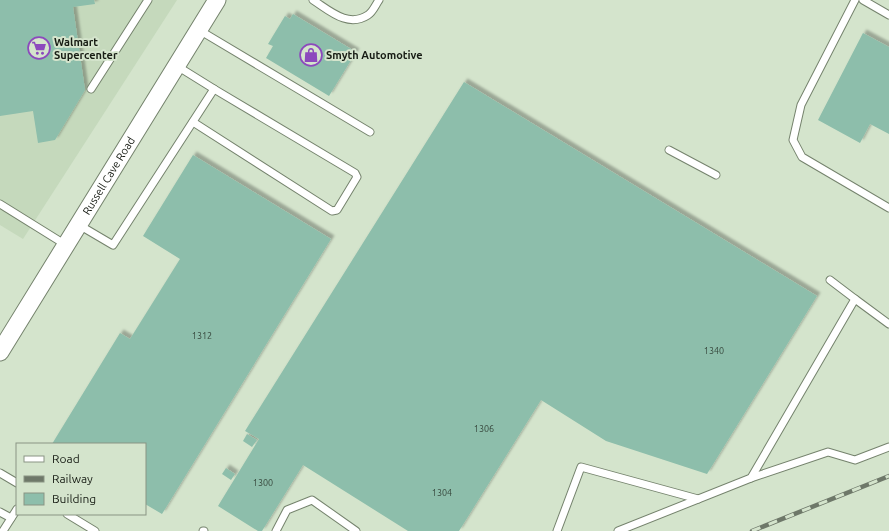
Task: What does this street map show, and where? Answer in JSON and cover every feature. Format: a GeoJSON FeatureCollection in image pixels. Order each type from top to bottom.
{"type":"FeatureCollection","features":[{"type":"Feature","properties":{"kind":"street","name":"Russell Cave Road"},"geometry":{"type":"LineString","coordinates":[[0,352],[67,246],[217,0]]}},
{"type":"Feature","properties":{"kind":"lane"},"geometry":{"type":"LineString","coordinates":[[91,89],[148,0]]}},
{"type":"Feature","properties":{"kind":"lane"},"geometry":{"type":"LineString","coordinates":[[312,0],[341,18],[354,21],[370,15],[379,0]]}},
{"type":"Feature","properties":{"kind":"lane"},"geometry":{"type":"LineString","coordinates":[[855,0],[801,105],[793,140],[802,157],[889,208]]}},
{"type":"Feature","properties":{"kind":"lane"},"geometry":{"type":"LineString","coordinates":[[863,0],[889,14]]}},
{"type":"Feature","properties":{"kind":"lane"},"geometry":{"type":"LineString","coordinates":[[199,30],[370,132]]}},
{"type":"Feature","properties":{"kind":"lane"},"geometry":{"type":"LineString","coordinates":[[177,66],[355,173],[357,177],[337,210],[332,211],[193,122]]}},
{"type":"Feature","properties":{"kind":"lane"},"geometry":{"type":"LineString","coordinates":[[79,225],[113,245],[214,89]]}},
{"type":"Feature","properties":{"kind":"lane"},"geometry":{"type":"LineString","coordinates":[[669,150],[716,175]]}},
{"type":"Feature","properties":{"kind":"lane"},"geometry":{"type":"LineString","coordinates":[[0,204],[67,246]]}},
{"type":"Feature","properties":{"kind":"lane"},"geometry":{"type":"LineString","coordinates":[[830,280],[889,324]]}},
{"type":"Feature","properties":{"kind":"lane"},"geometry":{"type":"LineString","coordinates":[[751,478],[855,299]]}},
{"type":"Feature","properties":{"kind":"lane"},"geometry":{"type":"LineString","coordinates":[[618,531],[751,478],[828,452],[855,460],[889,447]]}},
{"type":"Feature","properties":{"kind":"lane"},"geometry":{"type":"LineString","coordinates":[[557,531],[581,467],[698,499]]}},
{"type":"Feature","properties":{"kind":"lane"},"geometry":{"type":"LineString","coordinates":[[0,473],[16,482]]}},
{"type":"Feature","properties":{"kind":"lane"},"geometry":{"type":"LineString","coordinates":[[276,531],[287,510],[312,500],[356,531]]}},
{"type":"Feature","properties":{"kind":"lane"},"geometry":{"type":"LineString","coordinates":[[3,531],[16,510]]}},
{"type":"Feature","properties":{"kind":"lane"},"geometry":{"type":"LineString","coordinates":[[0,512],[11,518]]}},
{"type":"Feature","properties":{"kind":"lane"},"geometry":{"type":"LineString","coordinates":[[69,515],[95,531]]}},
{"type":"Feature","properties":{"kind":"shaded area"},"geometry":{"type":"Polygon","coordinates":[[[0,0],[177,0],[23,239],[0,225],[0,0]]]}},
{"type":"Feature","properties":{"kind":"building","name":"Walmart Supercenter"},"geometry":{"type":"Polygon","coordinates":[[[0,0],[94,0],[95,4],[73,7],[85,90],[55,140],[38,143],[33,111],[0,116],[0,0]]]}},
{"type":"Feature","properties":{"kind":"building","name":"Smyth Automotive"},"geometry":{"type":"Polygon","coordinates":[[[293,14],[356,52],[329,96],[266,58],[273,46],[268,44],[285,16],[290,19],[293,14]]]}},
{"type":"Feature","properties":{"kind":"building"},"geometry":{"type":"Polygon","coordinates":[[[863,33],[889,47],[889,134],[870,124],[860,143],[818,120],[863,33]]]}},
{"type":"Feature","properties":{"kind":"building"},"geometry":{"type":"Polygon","coordinates":[[[464,82],[817,296],[707,474],[606,441],[541,400],[459,531],[408,531],[303,465],[262,531],[258,531],[218,506],[259,439],[245,431],[464,82]]]}},
{"type":"Feature","properties":{"kind":"building"},"geometry":{"type":"Polygon","coordinates":[[[193,155],[331,239],[162,514],[146,505],[146,443],[53,443],[120,333],[130,339],[180,259],[143,236],[193,155]]]}},
{"type":"Feature","properties":{"kind":"building"},"geometry":{"type":"Polygon","coordinates":[[[247,434],[257,440],[252,447],[243,441],[247,434]]]}},
{"type":"Feature","properties":{"kind":"building"},"geometry":{"type":"Polygon","coordinates":[[[226,468],[235,474],[231,480],[222,474],[226,468]]]}},
{"type":"Feature","properties":{"kind":"railway"},"geometry":{"type":"LineString","coordinates":[[752,531],[889,476]]}},
{"type":"Feature","properties":{"kind":"place","name":"Walmart Supercenter"},"geometry":{"type":"Point","coordinates":[39,48]}},
{"type":"Feature","properties":{"kind":"place","name":"Smyth Automotive"},"geometry":{"type":"Point","coordinates":[311,55]}}]}
